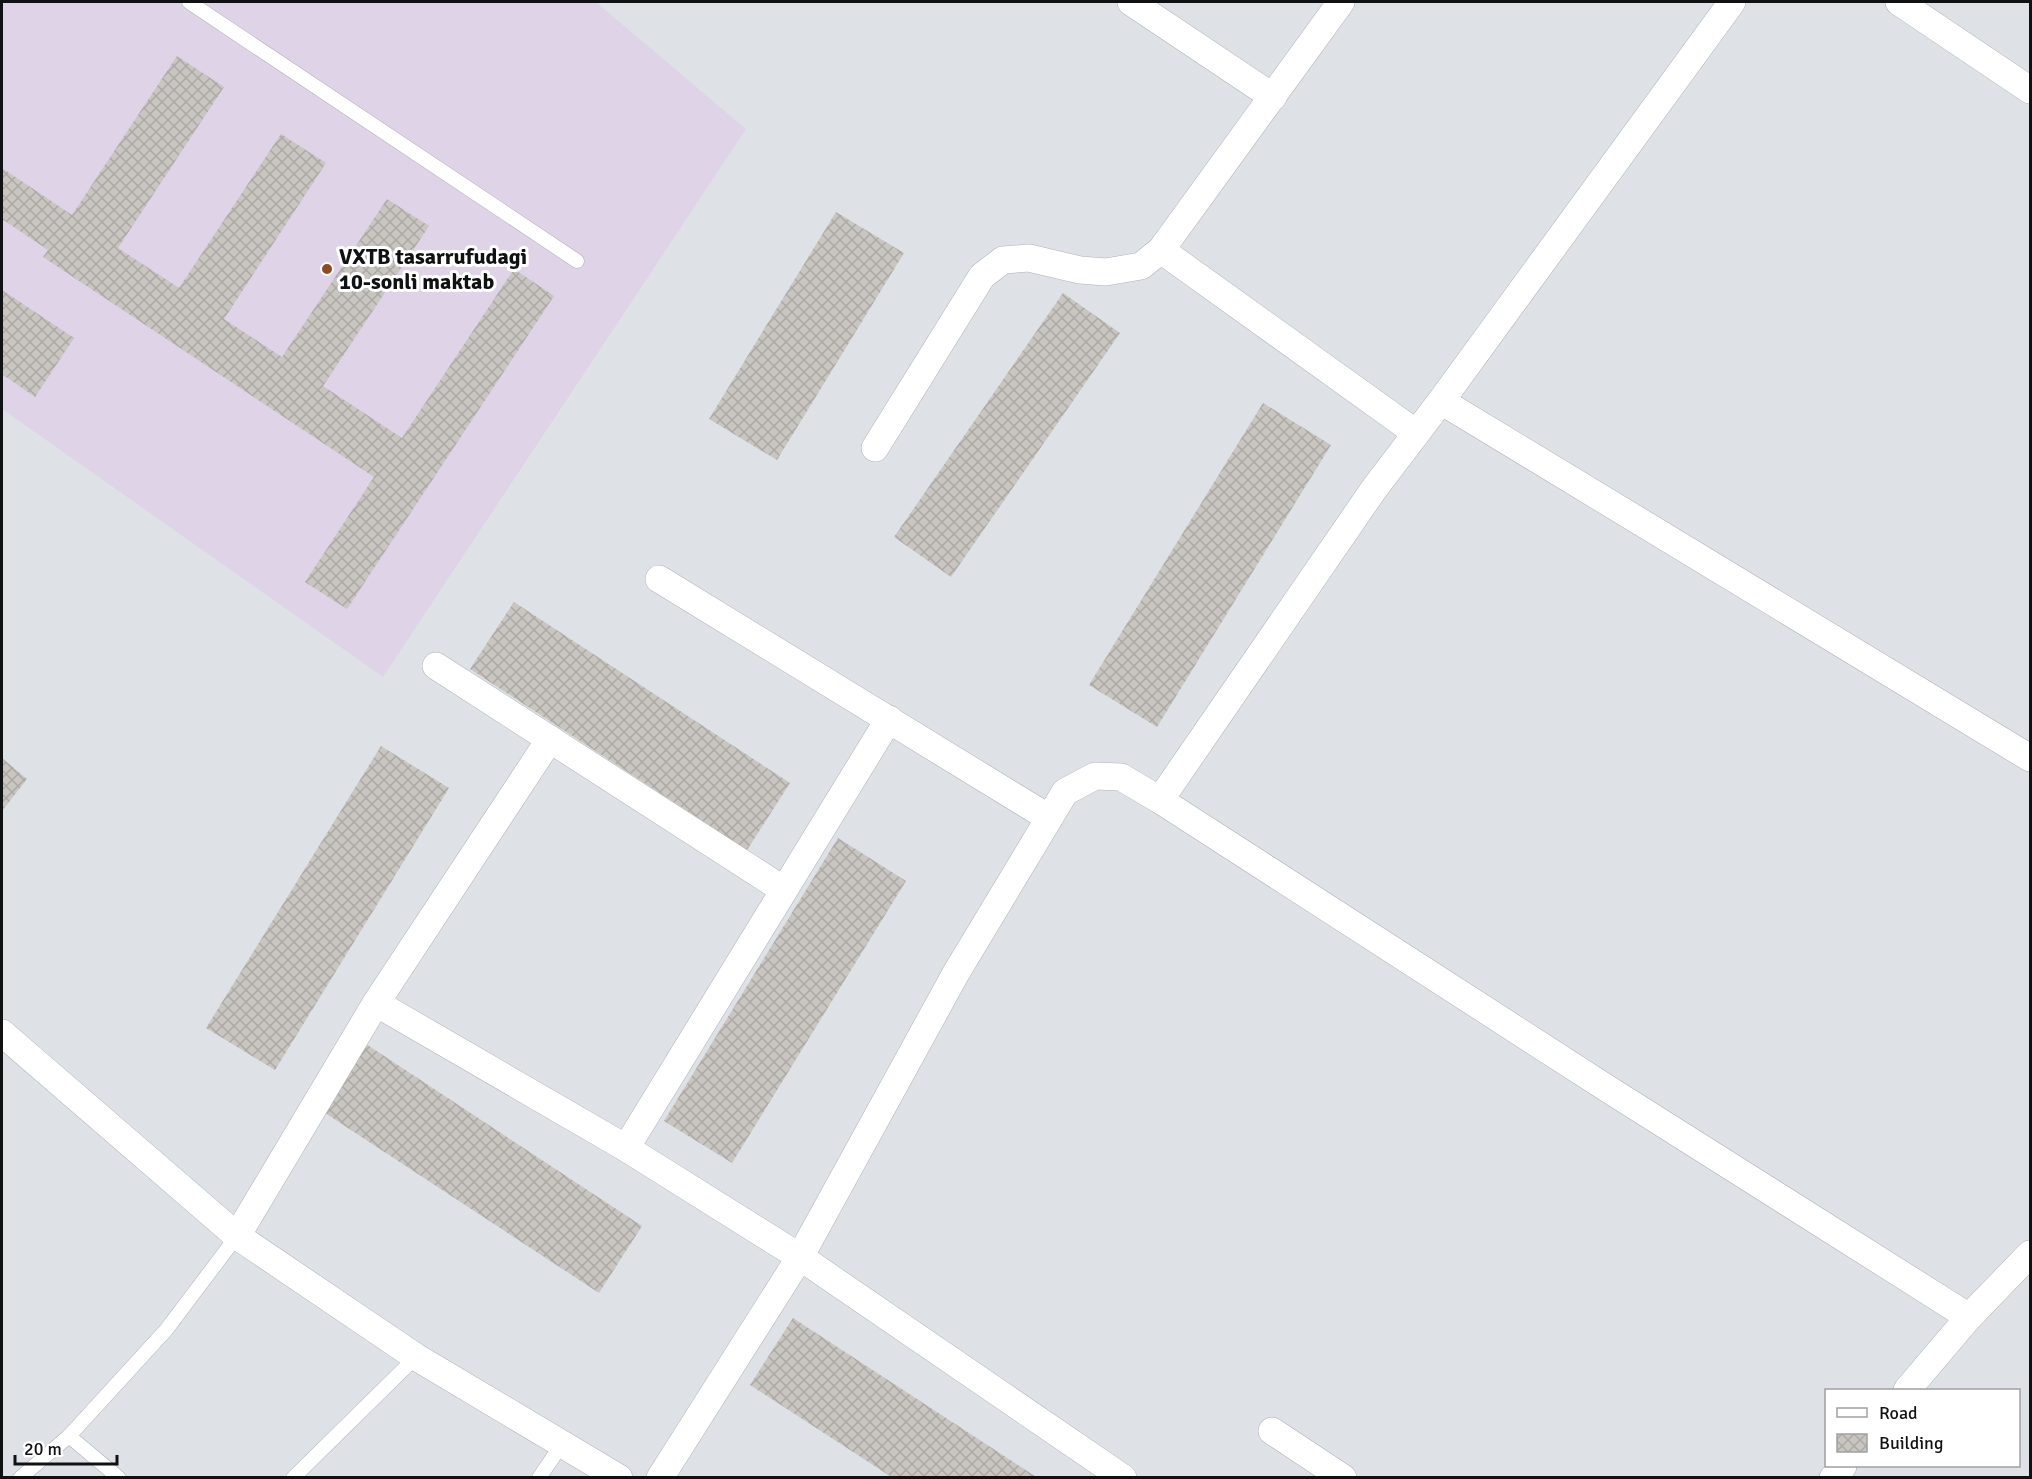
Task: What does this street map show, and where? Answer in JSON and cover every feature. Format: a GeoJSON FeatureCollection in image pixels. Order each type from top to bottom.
{"type":"FeatureCollection","features":[{"type":"Feature","properties":{"kind":"street"},"geometry":{"type":"LineString","coordinates":[[1131,2],[1273,98]]}},
{"type":"Feature","properties":{"kind":"street"},"geometry":{"type":"LineString","coordinates":[[875,448],[981,276],[1002,260],[1029,258],[1080,270],[1106,272],[1141,266],[1161,250],[1341,2]]}},
{"type":"Feature","properties":{"kind":"street"},"geometry":{"type":"LineString","coordinates":[[1160,800],[1374,489],[1441,401],[1732,2]]}},
{"type":"Feature","properties":{"kind":"street"},"geometry":{"type":"LineString","coordinates":[[1899,2],[2031,90]]}},
{"type":"Feature","properties":{"kind":"street"},"geometry":{"type":"LineString","coordinates":[[1161,250],[1416,433]]}},
{"type":"Feature","properties":{"kind":"street"},"geometry":{"type":"LineString","coordinates":[[1441,401],[2031,758]]}},
{"type":"Feature","properties":{"kind":"street"},"geometry":{"type":"LineString","coordinates":[[659,579],[1049,818]]}},
{"type":"Feature","properties":{"kind":"street"},"geometry":{"type":"LineString","coordinates":[[436,666],[784,890]]}},
{"type":"Feature","properties":{"kind":"street"},"geometry":{"type":"LineString","coordinates":[[626,1148],[889,719]]}},
{"type":"Feature","properties":{"kind":"street"},"geometry":{"type":"LineString","coordinates":[[237,1236],[376,1003],[550,740]]}},
{"type":"Feature","properties":{"kind":"street"},"geometry":{"type":"LineString","coordinates":[[660,1478],[800,1257],[956,974],[1065,792],[1095,776],[1121,777],[1160,800],[1608,1089],[1969,1317]]}},
{"type":"Feature","properties":{"kind":"street"},"geometry":{"type":"LineString","coordinates":[[376,1003],[626,1148],[800,1257],[1123,1478]]}},
{"type":"Feature","properties":{"kind":"street"},"geometry":{"type":"LineString","coordinates":[[2,1033],[237,1236],[416,1357],[619,1478]]}},
{"type":"Feature","properties":{"kind":"street"},"geometry":{"type":"LineString","coordinates":[[1908,1389],[1969,1317],[2031,1254]]}},
{"type":"Feature","properties":{"kind":"street"},"geometry":{"type":"LineString","coordinates":[[1272,1431],[1343,1478]]}},
{"type":"Feature","properties":{"kind":"lane"},"geometry":{"type":"LineString","coordinates":[[189,2],[577,261]]}},
{"type":"Feature","properties":{"kind":"lane"},"geometry":{"type":"LineString","coordinates":[[20,1478],[69,1436],[166,1330],[237,1236]]}},
{"type":"Feature","properties":{"kind":"lane"},"geometry":{"type":"LineString","coordinates":[[293,1478],[416,1357]]}},
{"type":"Feature","properties":{"kind":"lane"},"geometry":{"type":"LineString","coordinates":[[69,1436],[119,1478]]}},
{"type":"Feature","properties":{"kind":"lane"},"geometry":{"type":"LineString","coordinates":[[539,1478],[562,1444]]}},
{"type":"Feature","properties":{"kind":"shaded area","name":"VXTB tasarrufudagi 10-sonli maktab"},"geometry":{"type":"Polygon","coordinates":[[[2,2],[596,2],[746,129],[383,677],[2,409],[2,2]]]}},
{"type":"Feature","properties":{"kind":"building"},"geometry":{"type":"Polygon","coordinates":[[[177,56],[224,87],[118,248],[179,288],[281,134],[326,163],[224,319],[282,357],[387,199],[429,226],[323,386],[402,438],[514,269],[554,296],[347,609],[305,582],[374,477],[43,257],[48,250],[2,219],[2,168],[72,215],[177,56]]]}},
{"type":"Feature","properties":{"kind":"building"},"geometry":{"type":"Polygon","coordinates":[[[836,212],[904,253],[777,460],[709,419],[836,212]]]}},
{"type":"Feature","properties":{"kind":"building"},"geometry":{"type":"Polygon","coordinates":[[[2,290],[74,338],[35,397],[2,374],[2,290]]]}},
{"type":"Feature","properties":{"kind":"building"},"geometry":{"type":"Polygon","coordinates":[[[1063,293],[1120,333],[951,577],[894,537],[1063,293]]]}},
{"type":"Feature","properties":{"kind":"building"},"geometry":{"type":"Polygon","coordinates":[[[1263,403],[1331,445],[1157,727],[1089,685],[1263,403]]]}},
{"type":"Feature","properties":{"kind":"building"},"geometry":{"type":"Polygon","coordinates":[[[514,602],[790,783],[747,850],[470,669],[514,602]]]}},
{"type":"Feature","properties":{"kind":"building"},"geometry":{"type":"Polygon","coordinates":[[[381,746],[449,788],[275,1070],[206,1028],[381,746]]]}},
{"type":"Feature","properties":{"kind":"building"},"geometry":{"type":"Polygon","coordinates":[[[2,758],[27,779],[2,811],[2,758]]]}},
{"type":"Feature","properties":{"kind":"building"},"geometry":{"type":"Polygon","coordinates":[[[838,838],[906,881],[732,1163],[664,1121],[838,838]]]}},
{"type":"Feature","properties":{"kind":"building"},"geometry":{"type":"Polygon","coordinates":[[[366,1044],[642,1226],[599,1293],[322,1111],[366,1044]]]}},
{"type":"Feature","properties":{"kind":"building"},"geometry":{"type":"Polygon","coordinates":[[[793,1318],[1038,1478],[893,1478],[750,1385],[793,1318]]]}},
{"type":"Feature","properties":{"kind":"place","name":"VXTB tasarrufudagi 10-sonli maktab"},"geometry":{"type":"Point","coordinates":[327,269]}}]}
